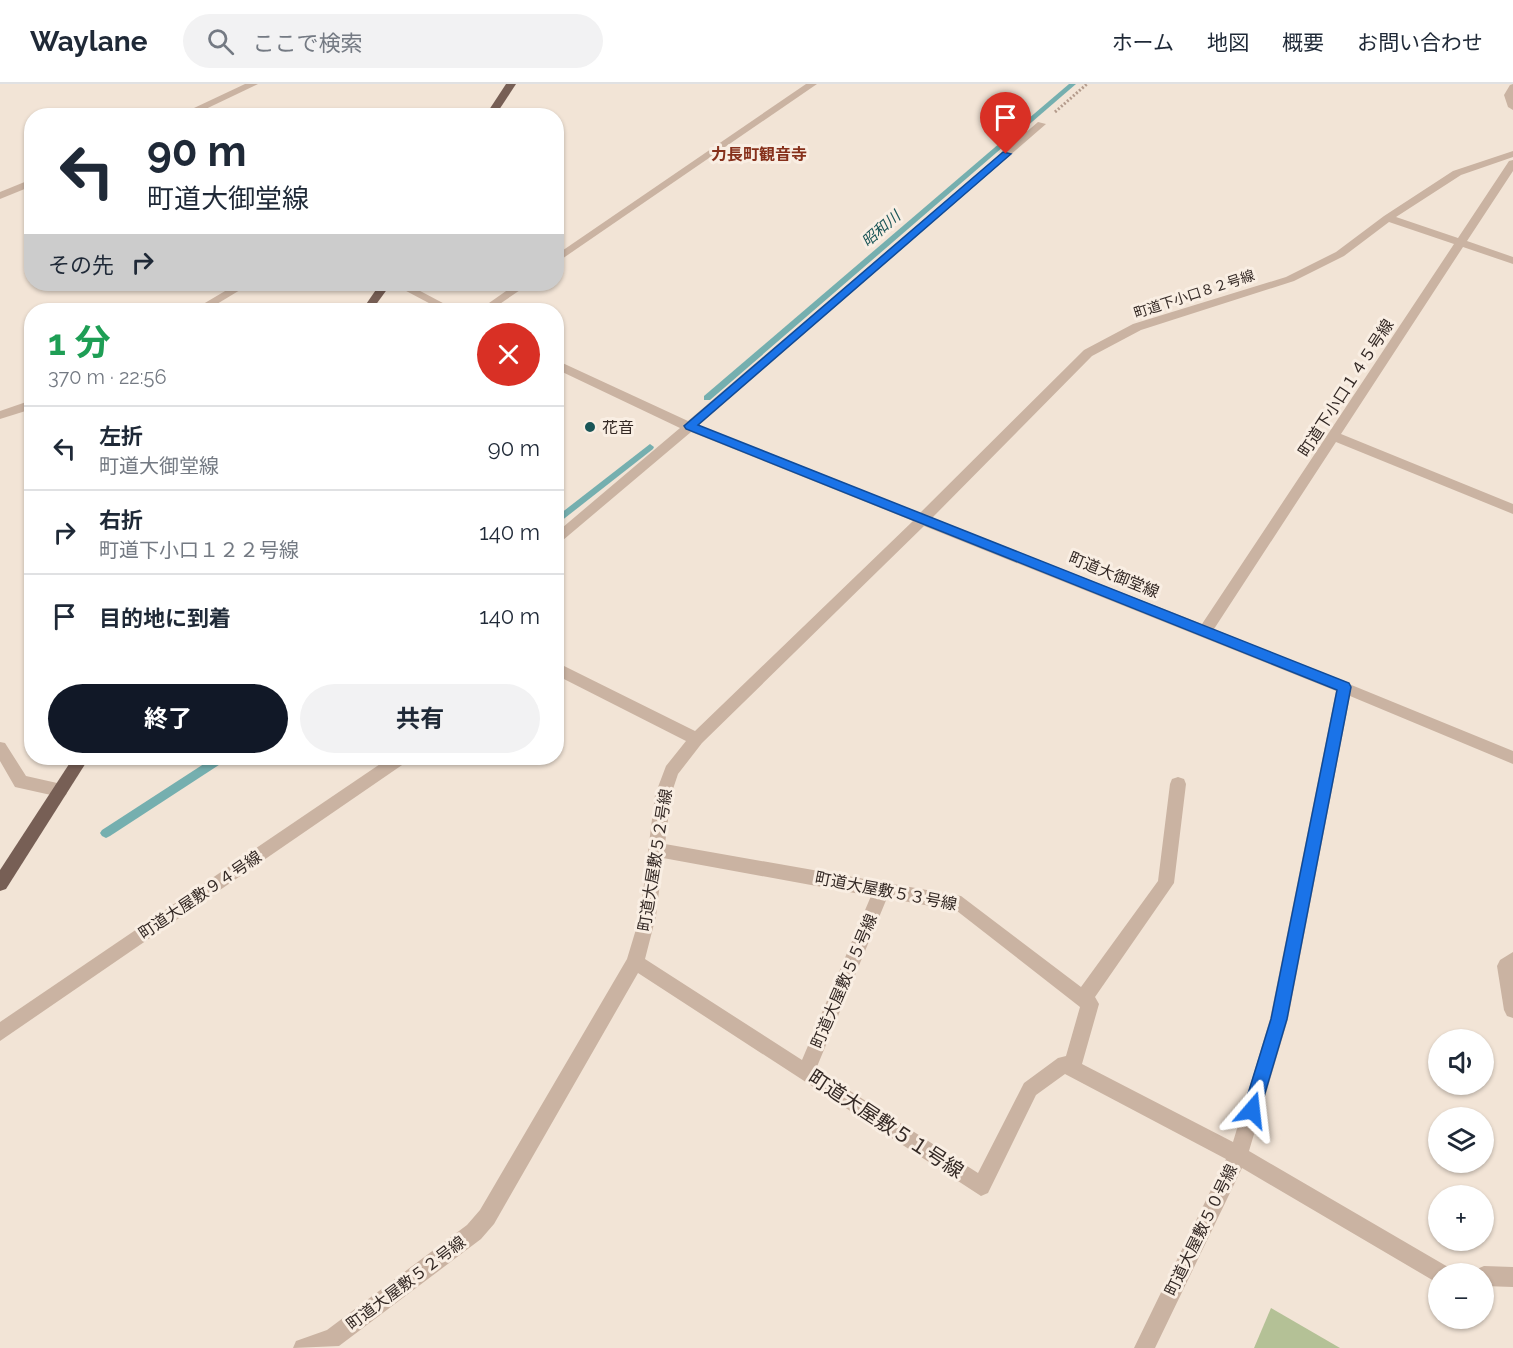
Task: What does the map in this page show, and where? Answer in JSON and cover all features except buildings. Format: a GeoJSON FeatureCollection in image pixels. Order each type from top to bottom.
{"type":"FeatureCollection","features":[{"type":"Feature","properties":{"kind":"main road"},"geometry":{"type":"LineString","coordinates":[[495,108],[511,84]]}},
{"type":"Feature","properties":{"kind":"main road"},"geometry":{"type":"LineString","coordinates":[[0,884],[76,765]]}},
{"type":"Feature","properties":{"kind":"street"},"geometry":{"type":"LineString","coordinates":[[200,108],[252,84]]}},
{"type":"Feature","properties":{"kind":"street"},"geometry":{"type":"LineString","coordinates":[[564,254],[812,84]]}},
{"type":"Feature","properties":{"kind":"street"},"geometry":{"type":"LineString","coordinates":[[1513,87],[1509,95],[1513,107]]}},
{"type":"Feature","properties":{"kind":"street"},"geometry":{"type":"LineString","coordinates":[[564,535],[694,429],[1041,124]]}},
{"type":"Feature","properties":{"kind":"street","name":"町道下小口８２号線"},"geometry":{"type":"LineString","coordinates":[[923,519],[1088,353],[1137,327],[1290,279],[1340,254],[1388,218],[1457,173],[1513,154]]}},
{"type":"Feature","properties":{"kind":"street","name":"町道下小口１４５号線"},"geometry":{"type":"LineString","coordinates":[[1205,631],[1513,163]]}},
{"type":"Feature","properties":{"kind":"street"},"geometry":{"type":"LineString","coordinates":[[0,196],[24,186]]}},
{"type":"Feature","properties":{"kind":"street"},"geometry":{"type":"LineString","coordinates":[[1388,218],[1513,261]]}},
{"type":"Feature","properties":{"kind":"street"},"geometry":{"type":"LineString","coordinates":[[211,303],[232,291]]}},
{"type":"Feature","properties":{"kind":"street"},"geometry":{"type":"LineString","coordinates":[[413,291],[436,303]]}},
{"type":"Feature","properties":{"kind":"street"},"geometry":{"type":"LineString","coordinates":[[494,303],[512,291]]}},
{"type":"Feature","properties":{"kind":"street","name":"町道大御堂線"},"geometry":{"type":"LineString","coordinates":[[564,368],[694,429],[1205,631],[1513,758]]}},
{"type":"Feature","properties":{"kind":"street"},"geometry":{"type":"LineString","coordinates":[[0,415],[24,407]]}},
{"type":"Feature","properties":{"kind":"street"},"geometry":{"type":"LineString","coordinates":[[1334,436],[1513,509]]}},
{"type":"Feature","properties":{"kind":"street","name":"町道大屋敷５２号線"},"geometry":{"type":"LineString","coordinates":[[303,1348],[336,1343],[474,1232],[487,1216],[635,962],[648,916],[663,795],[671,771],[697,739],[923,519]]}},
{"type":"Feature","properties":{"kind":"street"},"geometry":{"type":"LineString","coordinates":[[564,672],[697,739]]}},
{"type":"Feature","properties":{"kind":"street","name":"町道大屋敷５０号線"},"geometry":{"type":"LineString","coordinates":[[1144,1348],[1238,1155],[1279,1019],[1344,687]]}},
{"type":"Feature","properties":{"kind":"street"},"geometry":{"type":"LineString","coordinates":[[0,748],[21,782],[60,790]]}},
{"type":"Feature","properties":{"kind":"street","name":"町道大屋敷９４号線"},"geometry":{"type":"LineString","coordinates":[[0,1032],[390,765]]}},
{"type":"Feature","properties":{"kind":"street"},"geometry":{"type":"LineString","coordinates":[[1178,784],[1166,884],[1083,999],[1090,1005],[1072,1068],[1238,1155],[1428,1266]]}},
{"type":"Feature","properties":{"kind":"street","name":"町道大屋敷５３号線"},"geometry":{"type":"LineString","coordinates":[[656,850],[961,904],[1083,999]]}},
{"type":"Feature","properties":{"kind":"street","name":"町道大屋敷５５号線"},"geometry":{"type":"LineString","coordinates":[[806,1072],[882,890]]}},
{"type":"Feature","properties":{"kind":"street"},"geometry":{"type":"LineString","coordinates":[[1513,960],[1506,966],[1513,1010]]}},
{"type":"Feature","properties":{"kind":"street","name":"町道大屋敷５１号線"},"geometry":{"type":"LineString","coordinates":[[635,962],[981,1186],[1030,1089],[1064,1064],[1072,1068]]}},
{"type":"Feature","properties":{"kind":"street"},"geometry":{"type":"LineString","coordinates":[[1494,1276],[1513,1277]]}},
{"type":"Feature","properties":{"kind":"path"},"geometry":{"type":"LineString","coordinates":[[1041,124],[1087,84]]}},
{"type":"Feature","properties":{"kind":"green space"},"geometry":{"type":"Polygon","coordinates":[[[1271,1308],[1340,1348],[1254,1348],[1271,1308]]]}},
{"type":"Feature","properties":{"kind":"waterway","name":"昭和川"},"geometry":{"type":"LineString","coordinates":[[707,398],[1073,84]]}},
{"type":"Feature","properties":{"kind":"waterway","name":"昭和川"},"geometry":{"type":"LineString","coordinates":[[564,516],[650,447]]}},
{"type":"Feature","properties":{"kind":"waterway","name":"昭和川"},"geometry":{"type":"LineString","coordinates":[[106,833],[210,765]]}},
{"type":"Feature","properties":{"kind":"place","name":"花音"},"geometry":{"type":"Point","coordinates":[590,427]}},
{"type":"Feature","properties":{"kind":"district","name":"力長町観音寺"},"geometry":{"type":"Point","coordinates":[759,154]}},
{"type":"Feature","properties":{"kind":"route"},"geometry":{"type":"LineString","coordinates":[[1006,154],[690,426],[1344,687],[1279,1019],[1252,1110]]}}]}
